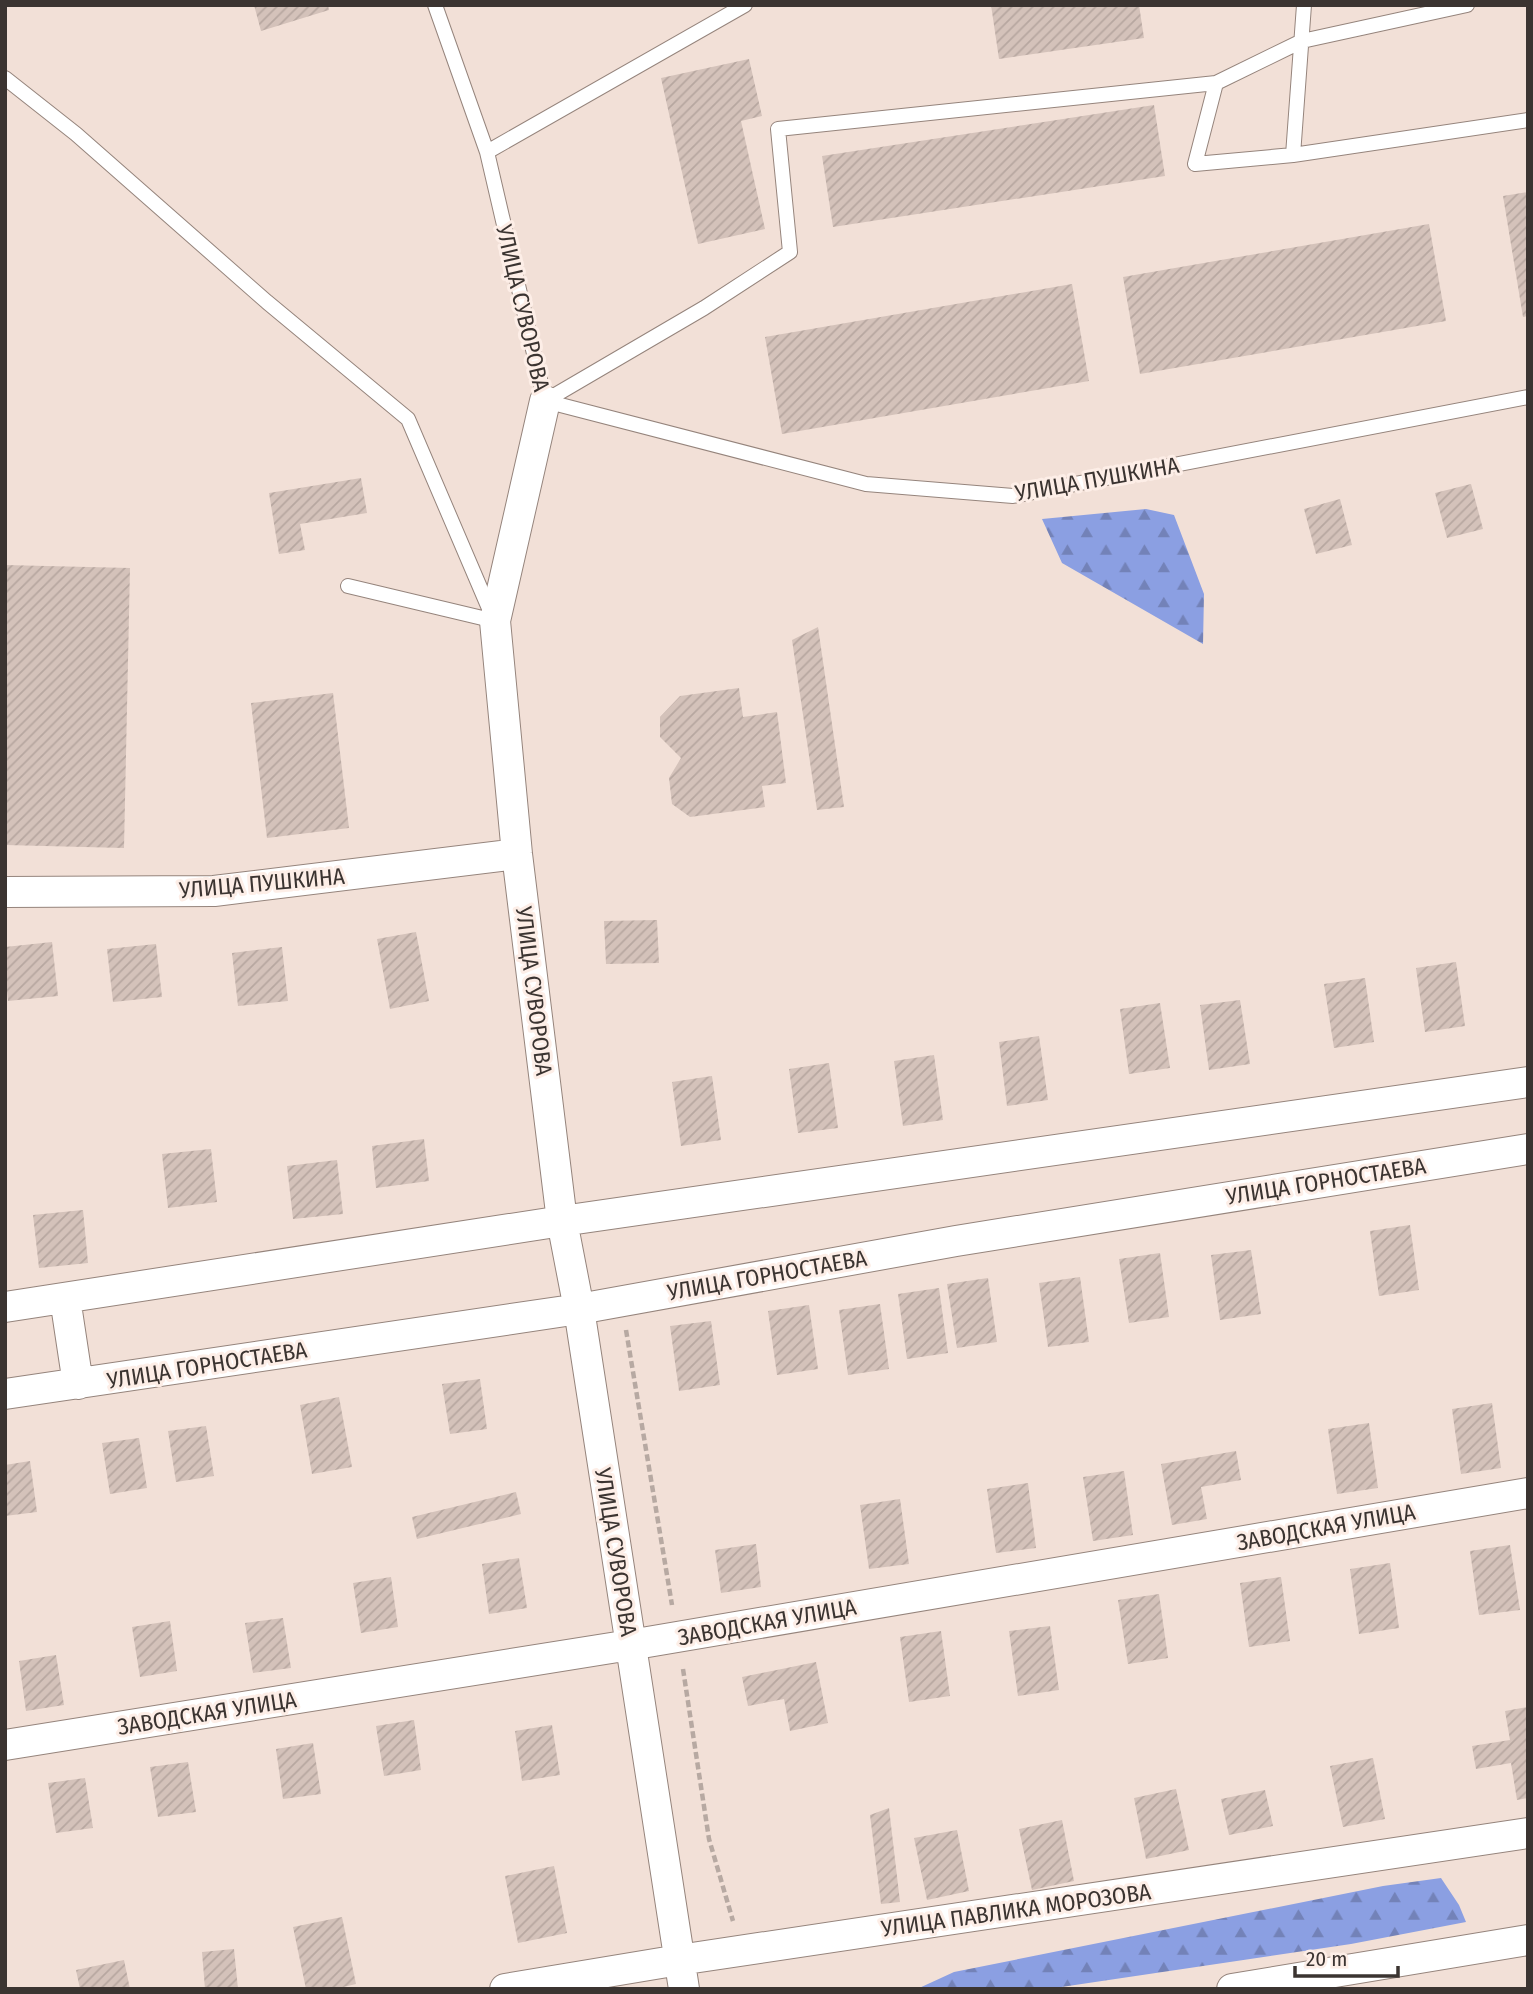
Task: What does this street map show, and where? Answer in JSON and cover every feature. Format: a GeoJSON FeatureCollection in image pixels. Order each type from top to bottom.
{"type":"FeatureCollection","features":[{"type":"Feature","properties":{"kind":"street","name":"УЛИЦА СУВОРОВА"},"geometry":{"type":"LineString","coordinates":[[545,401],[495,621],[517,855],[562,1221],[579,1309],[681,1974]]}},
{"type":"Feature","properties":{"kind":"street","name":"УЛИЦА ПУШКИНА"},"geometry":{"type":"LineString","coordinates":[[5,892],[214,891],[517,855]]}},
{"type":"Feature","properties":{"kind":"street"},"geometry":{"type":"LineString","coordinates":[[5,1307],[562,1221],[1528,1082]]}},
{"type":"Feature","properties":{"kind":"street","name":"УЛИЦА ГОРНОСТАЕВА"},"geometry":{"type":"LineString","coordinates":[[5,1394],[579,1309],[956,1241],[1528,1149]]}},
{"type":"Feature","properties":{"kind":"street"},"geometry":{"type":"LineString","coordinates":[[65,1298],[78,1384]]}},
{"type":"Feature","properties":{"kind":"street","name":"ЗАВОДСКАЯ УЛИЦА"},"geometry":{"type":"LineString","coordinates":[[5,1745],[630,1645],[1528,1493]]}},
{"type":"Feature","properties":{"kind":"street","name":"УЛИЦА ПАВЛИКА МОРОЗОВА"},"geometry":{"type":"LineString","coordinates":[[505,1989],[681,1974],[1528,1833]]}},
{"type":"Feature","properties":{"kind":"street"},"geometry":{"type":"LineString","coordinates":[[1232,1989],[1528,1940]]}},
{"type":"Feature","properties":{"kind":"lane","name":"УЛИЦА СУВОРОВА"},"geometry":{"type":"LineString","coordinates":[[435,5],[487,152],[545,401]]}},
{"type":"Feature","properties":{"kind":"lane"},"geometry":{"type":"LineString","coordinates":[[487,152],[745,5]]}},
{"type":"Feature","properties":{"kind":"lane"},"geometry":{"type":"LineString","coordinates":[[1293,155],[1304,5]]}},
{"type":"Feature","properties":{"kind":"lane"},"geometry":{"type":"LineString","coordinates":[[545,401],[704,308],[790,252],[778,129],[1216,83],[1302,41],[1467,5]]}},
{"type":"Feature","properties":{"kind":"lane"},"geometry":{"type":"LineString","coordinates":[[5,78],[76,134],[267,302],[408,419],[495,621]]}},
{"type":"Feature","properties":{"kind":"lane"},"geometry":{"type":"LineString","coordinates":[[1216,83],[1195,164],[1293,155],[1528,120]]}},
{"type":"Feature","properties":{"kind":"lane","name":"УЛИЦА ПУШКИНА"},"geometry":{"type":"LineString","coordinates":[[545,401],[866,484],[1013,496],[1528,397]]}},
{"type":"Feature","properties":{"kind":"lane"},"geometry":{"type":"LineString","coordinates":[[348,586],[495,621]]}},
{"type":"Feature","properties":{"kind":"green space"},"geometry":{"type":"Polygon","coordinates":[[[1146,509],[1174,515],[1204,594],[1203,644],[1062,563],[1042,519],[1146,509]]]}},
{"type":"Feature","properties":{"kind":"green space"},"geometry":{"type":"Polygon","coordinates":[[[1441,1878],[1459,1905],[1466,1922],[1351,1944],[1048,1989],[917,1989],[954,1972],[1383,1886],[1441,1878]]]}},
{"type":"Feature","properties":{"kind":"building"},"geometry":{"type":"Polygon","coordinates":[[[254,5],[328,5],[329,10],[261,31],[254,5]]]}},
{"type":"Feature","properties":{"kind":"building"},"geometry":{"type":"Polygon","coordinates":[[[991,5],[1139,5],[1144,38],[999,59],[991,5]]]}},
{"type":"Feature","properties":{"kind":"building"},"geometry":{"type":"Polygon","coordinates":[[[749,59],[762,116],[741,121],[765,229],[698,244],[661,78],[749,59]]]}},
{"type":"Feature","properties":{"kind":"building"},"geometry":{"type":"Polygon","coordinates":[[[1154,105],[1165,176],[833,227],[822,156],[1154,105]]]}},
{"type":"Feature","properties":{"kind":"building"},"geometry":{"type":"Polygon","coordinates":[[[1528,192],[1528,316],[1523,317],[1503,196],[1528,192]]]}},
{"type":"Feature","properties":{"kind":"building"},"geometry":{"type":"Polygon","coordinates":[[[1429,224],[1446,321],[1140,374],[1123,277],[1429,224]]]}},
{"type":"Feature","properties":{"kind":"building"},"geometry":{"type":"Polygon","coordinates":[[[1072,284],[1089,381],[782,434],[765,337],[1072,284]]]}},
{"type":"Feature","properties":{"kind":"building"},"geometry":{"type":"Polygon","coordinates":[[[361,478],[367,513],[300,524],[305,550],[279,554],[269,493],[361,478]]]}},
{"type":"Feature","properties":{"kind":"building"},"geometry":{"type":"Polygon","coordinates":[[[1471,484],[1483,529],[1447,538],[1435,493],[1471,484]]]}},
{"type":"Feature","properties":{"kind":"building"},"geometry":{"type":"Polygon","coordinates":[[[1340,499],[1352,545],[1316,554],[1304,509],[1340,499]]]}},
{"type":"Feature","properties":{"kind":"building"},"geometry":{"type":"Polygon","coordinates":[[[5,565],[130,568],[124,848],[5,845],[5,565]]]}},
{"type":"Feature","properties":{"kind":"building"},"geometry":{"type":"Polygon","coordinates":[[[818,627],[844,807],[817,810],[792,640],[818,627]]]}},
{"type":"Feature","properties":{"kind":"building"},"geometry":{"type":"Polygon","coordinates":[[[739,688],[743,717],[777,712],[786,783],[762,786],[765,807],[690,817],[672,804],[669,778],[681,758],[660,737],[660,717],[680,696],[739,688]]]}},
{"type":"Feature","properties":{"kind":"building"},"geometry":{"type":"Polygon","coordinates":[[[333,693],[349,828],[267,838],[251,703],[333,693]]]}},
{"type":"Feature","properties":{"kind":"building"},"geometry":{"type":"Polygon","coordinates":[[[657,920],[659,963],[606,964],[604,921],[657,920]]]}},
{"type":"Feature","properties":{"kind":"building"},"geometry":{"type":"Polygon","coordinates":[[[416,932],[429,1001],[390,1009],[377,939],[416,932]]]}},
{"type":"Feature","properties":{"kind":"building"},"geometry":{"type":"Polygon","coordinates":[[[52,942],[58,996],[8,1001],[5,947],[52,942]]]}},
{"type":"Feature","properties":{"kind":"building"},"geometry":{"type":"Polygon","coordinates":[[[156,944],[162,997],[113,1002],[107,949],[156,944]]]}},
{"type":"Feature","properties":{"kind":"building"},"geometry":{"type":"Polygon","coordinates":[[[282,947],[288,1001],[238,1006],[232,953],[282,947]]]}},
{"type":"Feature","properties":{"kind":"building"},"geometry":{"type":"Polygon","coordinates":[[[1456,962],[1465,1026],[1425,1032],[1416,968],[1456,962]]]}},
{"type":"Feature","properties":{"kind":"building"},"geometry":{"type":"Polygon","coordinates":[[[1365,978],[1374,1042],[1334,1048],[1324,984],[1365,978]]]}},
{"type":"Feature","properties":{"kind":"building"},"geometry":{"type":"Polygon","coordinates":[[[1240,1000],[1250,1064],[1209,1070],[1200,1005],[1240,1000]]]}},
{"type":"Feature","properties":{"kind":"building"},"geometry":{"type":"Polygon","coordinates":[[[1160,1003],[1170,1068],[1129,1074],[1120,1009],[1160,1003]]]}},
{"type":"Feature","properties":{"kind":"building"},"geometry":{"type":"Polygon","coordinates":[[[1039,1036],[1048,1100],[1007,1106],[999,1042],[1039,1036]]]}},
{"type":"Feature","properties":{"kind":"building"},"geometry":{"type":"Polygon","coordinates":[[[934,1055],[943,1120],[903,1126],[894,1061],[934,1055]]]}},
{"type":"Feature","properties":{"kind":"building"},"geometry":{"type":"Polygon","coordinates":[[[829,1063],[838,1128],[798,1133],[789,1069],[829,1063]]]}},
{"type":"Feature","properties":{"kind":"building"},"geometry":{"type":"Polygon","coordinates":[[[712,1076],[721,1140],[681,1146],[672,1082],[712,1076]]]}},
{"type":"Feature","properties":{"kind":"building"},"geometry":{"type":"Polygon","coordinates":[[[424,1139],[429,1181],[376,1188],[372,1146],[424,1139]]]}},
{"type":"Feature","properties":{"kind":"building"},"geometry":{"type":"Polygon","coordinates":[[[211,1149],[217,1202],[168,1208],[162,1154],[211,1149]]]}},
{"type":"Feature","properties":{"kind":"building"},"geometry":{"type":"Polygon","coordinates":[[[337,1160],[343,1214],[293,1219],[287,1166],[337,1160]]]}},
{"type":"Feature","properties":{"kind":"building"},"geometry":{"type":"Polygon","coordinates":[[[83,1210],[88,1263],[39,1268],[33,1215],[83,1210]]]}},
{"type":"Feature","properties":{"kind":"building"},"geometry":{"type":"Polygon","coordinates":[[[1410,1225],[1419,1290],[1379,1296],[1370,1231],[1410,1225]]]}},
{"type":"Feature","properties":{"kind":"building"},"geometry":{"type":"Polygon","coordinates":[[[1251,1250],[1261,1314],[1220,1320],[1211,1255],[1251,1250]]]}},
{"type":"Feature","properties":{"kind":"building"},"geometry":{"type":"Polygon","coordinates":[[[1160,1253],[1169,1317],[1129,1323],[1119,1259],[1160,1253]]]}},
{"type":"Feature","properties":{"kind":"building"},"geometry":{"type":"Polygon","coordinates":[[[1080,1277],[1089,1342],[1048,1347],[1039,1283],[1080,1277]]]}},
{"type":"Feature","properties":{"kind":"building"},"geometry":{"type":"Polygon","coordinates":[[[988,1278],[997,1342],[957,1348],[947,1284],[988,1278]]]}},
{"type":"Feature","properties":{"kind":"building"},"geometry":{"type":"Polygon","coordinates":[[[939,1288],[948,1353],[907,1359],[898,1294],[939,1288]]]}},
{"type":"Feature","properties":{"kind":"building"},"geometry":{"type":"Polygon","coordinates":[[[880,1304],[889,1369],[848,1375],[839,1310],[880,1304]]]}},
{"type":"Feature","properties":{"kind":"building"},"geometry":{"type":"Polygon","coordinates":[[[809,1305],[818,1369],[777,1375],[768,1311],[809,1305]]]}},
{"type":"Feature","properties":{"kind":"building"},"geometry":{"type":"Polygon","coordinates":[[[711,1321],[720,1385],[679,1391],[670,1326],[711,1321]]]}},
{"type":"Feature","properties":{"kind":"building"},"geometry":{"type":"Polygon","coordinates":[[[480,1379],[487,1429],[450,1434],[442,1384],[480,1379]]]}},
{"type":"Feature","properties":{"kind":"building"},"geometry":{"type":"Polygon","coordinates":[[[339,1397],[352,1467],[312,1474],[300,1405],[339,1397]]]}},
{"type":"Feature","properties":{"kind":"building"},"geometry":{"type":"Polygon","coordinates":[[[1492,1403],[1501,1468],[1461,1474],[1452,1409],[1492,1403]]]}},
{"type":"Feature","properties":{"kind":"building"},"geometry":{"type":"Polygon","coordinates":[[[1369,1423],[1378,1488],[1337,1494],[1328,1429],[1369,1423]]]}},
{"type":"Feature","properties":{"kind":"building"},"geometry":{"type":"Polygon","coordinates":[[[206,1426],[214,1476],[176,1482],[168,1431],[206,1426]]]}},
{"type":"Feature","properties":{"kind":"building"},"geometry":{"type":"Polygon","coordinates":[[[139,1438],[147,1488],[110,1494],[102,1443],[139,1438]]]}},
{"type":"Feature","properties":{"kind":"building"},"geometry":{"type":"Polygon","coordinates":[[[1236,1451],[1241,1480],[1201,1487],[1207,1519],[1172,1525],[1161,1464],[1236,1451]]]}},
{"type":"Feature","properties":{"kind":"building"},"geometry":{"type":"Polygon","coordinates":[[[30,1461],[37,1512],[5,1516],[5,1465],[30,1461]]]}},
{"type":"Feature","properties":{"kind":"building"},"geometry":{"type":"Polygon","coordinates":[[[1124,1471],[1133,1535],[1093,1541],[1083,1477],[1124,1471]]]}},
{"type":"Feature","properties":{"kind":"building"},"geometry":{"type":"Polygon","coordinates":[[[1028,1483],[1036,1548],[996,1553],[987,1489],[1028,1483]]]}},
{"type":"Feature","properties":{"kind":"building"},"geometry":{"type":"Polygon","coordinates":[[[516,1492],[521,1514],[417,1539],[412,1517],[516,1492]]]}},
{"type":"Feature","properties":{"kind":"building"},"geometry":{"type":"Polygon","coordinates":[[[900,1499],[909,1564],[869,1569],[860,1505],[900,1499]]]}},
{"type":"Feature","properties":{"kind":"building"},"geometry":{"type":"Polygon","coordinates":[[[756,1544],[761,1587],[721,1593],[715,1550],[756,1544]]]}},
{"type":"Feature","properties":{"kind":"building"},"geometry":{"type":"Polygon","coordinates":[[[1510,1545],[1520,1610],[1479,1615],[1470,1551],[1510,1545]]]}},
{"type":"Feature","properties":{"kind":"building"},"geometry":{"type":"Polygon","coordinates":[[[519,1558],[527,1608],[489,1614],[482,1564],[519,1558]]]}},
{"type":"Feature","properties":{"kind":"building"},"geometry":{"type":"Polygon","coordinates":[[[1390,1563],[1399,1628],[1359,1634],[1350,1569],[1390,1563]]]}},
{"type":"Feature","properties":{"kind":"building"},"geometry":{"type":"Polygon","coordinates":[[[391,1577],[398,1627],[361,1633],[353,1583],[391,1577]]]}},
{"type":"Feature","properties":{"kind":"building"},"geometry":{"type":"Polygon","coordinates":[[[1281,1577],[1290,1641],[1249,1647],[1240,1583],[1281,1577]]]}},
{"type":"Feature","properties":{"kind":"building"},"geometry":{"type":"Polygon","coordinates":[[[1159,1594],[1168,1658],[1128,1664],[1118,1600],[1159,1594]]]}},
{"type":"Feature","properties":{"kind":"building"},"geometry":{"type":"Polygon","coordinates":[[[283,1618],[291,1668],[253,1673],[245,1623],[283,1618]]]}},
{"type":"Feature","properties":{"kind":"building"},"geometry":{"type":"Polygon","coordinates":[[[170,1621],[177,1671],[140,1677],[132,1627],[170,1621]]]}},
{"type":"Feature","properties":{"kind":"building"},"geometry":{"type":"Polygon","coordinates":[[[1050,1626],[1059,1690],[1018,1696],[1009,1631],[1050,1626]]]}},
{"type":"Feature","properties":{"kind":"building"},"geometry":{"type":"Polygon","coordinates":[[[941,1631],[950,1696],[909,1702],[900,1637],[941,1631]]]}},
{"type":"Feature","properties":{"kind":"building"},"geometry":{"type":"Polygon","coordinates":[[[56,1655],[64,1705],[26,1711],[19,1661],[56,1655]]]}},
{"type":"Feature","properties":{"kind":"building"},"geometry":{"type":"Polygon","coordinates":[[[816,1662],[828,1723],[790,1731],[784,1699],[748,1706],[742,1677],[816,1662]]]}},
{"type":"Feature","properties":{"kind":"building"},"geometry":{"type":"Polygon","coordinates":[[[1528,1707],[1528,1798],[1517,1800],[1511,1763],[1476,1769],[1472,1746],[1510,1740],[1505,1711],[1528,1707]]]}},
{"type":"Feature","properties":{"kind":"building"},"geometry":{"type":"Polygon","coordinates":[[[414,1720],[421,1770],[384,1776],[376,1726],[414,1720]]]}},
{"type":"Feature","properties":{"kind":"building"},"geometry":{"type":"Polygon","coordinates":[[[552,1725],[560,1775],[522,1781],[515,1731],[552,1725]]]}},
{"type":"Feature","properties":{"kind":"building"},"geometry":{"type":"Polygon","coordinates":[[[313,1743],[321,1794],[283,1799],[276,1749],[313,1743]]]}},
{"type":"Feature","properties":{"kind":"building"},"geometry":{"type":"Polygon","coordinates":[[[1373,1758],[1385,1819],[1343,1827],[1330,1766],[1373,1758]]]}},
{"type":"Feature","properties":{"kind":"building"},"geometry":{"type":"Polygon","coordinates":[[[188,1762],[196,1812],[158,1817],[150,1767],[188,1762]]]}},
{"type":"Feature","properties":{"kind":"building"},"geometry":{"type":"Polygon","coordinates":[[[85,1778],[93,1828],[56,1833],[48,1783],[85,1778]]]}},
{"type":"Feature","properties":{"kind":"building"},"geometry":{"type":"Polygon","coordinates":[[[1176,1789],[1189,1850],[1146,1859],[1134,1798],[1176,1789]]]}},
{"type":"Feature","properties":{"kind":"building"},"geometry":{"type":"Polygon","coordinates":[[[1265,1790],[1273,1826],[1229,1835],[1221,1799],[1265,1790]]]}},
{"type":"Feature","properties":{"kind":"building"},"geometry":{"type":"Polygon","coordinates":[[[889,1808],[900,1902],[881,1904],[870,1815],[889,1808]]]}},
{"type":"Feature","properties":{"kind":"building"},"geometry":{"type":"Polygon","coordinates":[[[1062,1820],[1074,1881],[1032,1890],[1019,1829],[1062,1820]]]}},
{"type":"Feature","properties":{"kind":"building"},"geometry":{"type":"Polygon","coordinates":[[[957,1830],[969,1891],[927,1900],[914,1838],[957,1830]]]}},
{"type":"Feature","properties":{"kind":"building"},"geometry":{"type":"Polygon","coordinates":[[[554,1866],[567,1933],[518,1943],[505,1876],[554,1866]]]}},
{"type":"Feature","properties":{"kind":"building"},"geometry":{"type":"Polygon","coordinates":[[[342,1917],[356,1984],[335,1989],[306,1989],[293,1927],[342,1917]]]}},
{"type":"Feature","properties":{"kind":"building"},"geometry":{"type":"Polygon","coordinates":[[[234,1949],[238,1989],[205,1989],[202,1952],[234,1949]]]}},
{"type":"Feature","properties":{"kind":"building"},"geometry":{"type":"Polygon","coordinates":[[[124,1960],[130,1989],[80,1989],[76,1970],[124,1960]]]}}]}
